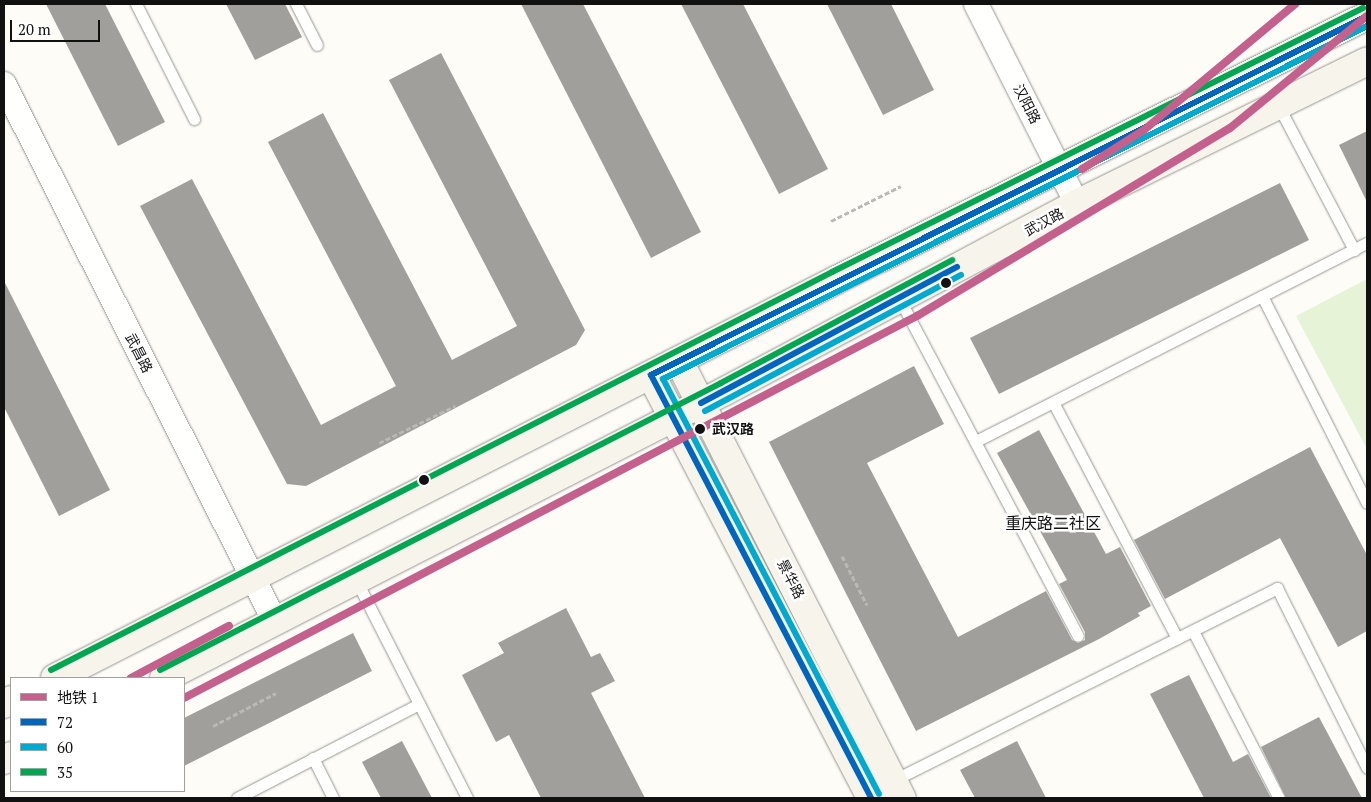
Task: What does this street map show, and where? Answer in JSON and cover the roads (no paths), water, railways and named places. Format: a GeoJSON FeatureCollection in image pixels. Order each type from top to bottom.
{"type":"FeatureCollection","features":[{"type":"Feature","properties":{"kind":"main road"},"geometry":{"type":"LineString","coordinates":[[57,677],[1059,169],[1367,16]]}},
{"type":"Feature","properties":{"kind":"main road","name":"武汉路"},"geometry":{"type":"LineString","coordinates":[[166,677],[673,418],[1077,204],[1367,61]]}},
{"type":"Feature","properties":{"kind":"main road","name":"景华路"},"geometry":{"type":"LineString","coordinates":[[679,361],[898,790]]}},
{"type":"Feature","properties":{"kind":"main road"},"geometry":{"type":"LineString","coordinates":[[651,375],[870,796]]}},
{"type":"Feature","properties":{"kind":"street","name":"汉阳路"},"geometry":{"type":"LineString","coordinates":[[976,4],[1077,204]]}},
{"type":"Feature","properties":{"kind":"street","name":"武昌路"},"geometry":{"type":"LineString","coordinates":[[4,84],[275,622]]}},
{"type":"Feature","properties":{"kind":"lane"},"geometry":{"type":"LineString","coordinates":[[136,4],[194,119]]}},
{"type":"Feature","properties":{"kind":"lane"},"geometry":{"type":"LineString","coordinates":[[296,4],[317,45]]}},
{"type":"Feature","properties":{"kind":"lane"},"geometry":{"type":"LineString","coordinates":[[1278,105],[1354,250]]}},
{"type":"Feature","properties":{"kind":"lane"},"geometry":{"type":"LineString","coordinates":[[976,441],[1367,243]]}},
{"type":"Feature","properties":{"kind":"lane"},"geometry":{"type":"LineString","coordinates":[[1262,296],[1367,503]]}},
{"type":"Feature","properties":{"kind":"lane"},"geometry":{"type":"LineString","coordinates":[[899,298],[1078,636]]}},
{"type":"Feature","properties":{"kind":"lane"},"geometry":{"type":"LineString","coordinates":[[1053,402],[1177,638]]}},
{"type":"Feature","properties":{"kind":"lane"},"geometry":{"type":"LineString","coordinates":[[356,580],[466,798]]}},
{"type":"Feature","properties":{"kind":"lane"},"geometry":{"type":"LineString","coordinates":[[870,796],[898,790],[1177,638],[1277,588],[1367,768]]}},
{"type":"Feature","properties":{"kind":"lane"},"geometry":{"type":"LineString","coordinates":[[1193,631],[1279,798]]}},
{"type":"Feature","properties":{"kind":"lane"},"geometry":{"type":"LineString","coordinates":[[236,798],[419,704]]}},
{"type":"Feature","properties":{"kind":"lane"},"geometry":{"type":"LineString","coordinates":[[313,758],[333,798]]}},
{"type":"Feature","properties":{"kind":"metro line","name":"1"},"geometry":{"type":"LineString","coordinates":[[1082,169],[1144,130],[1295,4]]}},
{"type":"Feature","properties":{"kind":"metro line","name":"1"},"geometry":{"type":"LineString","coordinates":[[185,697],[917,316],[1230,128],[1367,16]]}},
{"type":"Feature","properties":{"kind":"metro line","name":"1"},"geometry":{"type":"LineString","coordinates":[[133,677],[229,626]]}},
{"type":"Feature","properties":{"kind":"place","name":"武汉路"},"geometry":{"type":"Point","coordinates":[700,429]}},
{"type":"Feature","properties":{"kind":"district","name":"重庆路二社区"},"geometry":{"type":"Point","coordinates":[1053,523]}}]}
